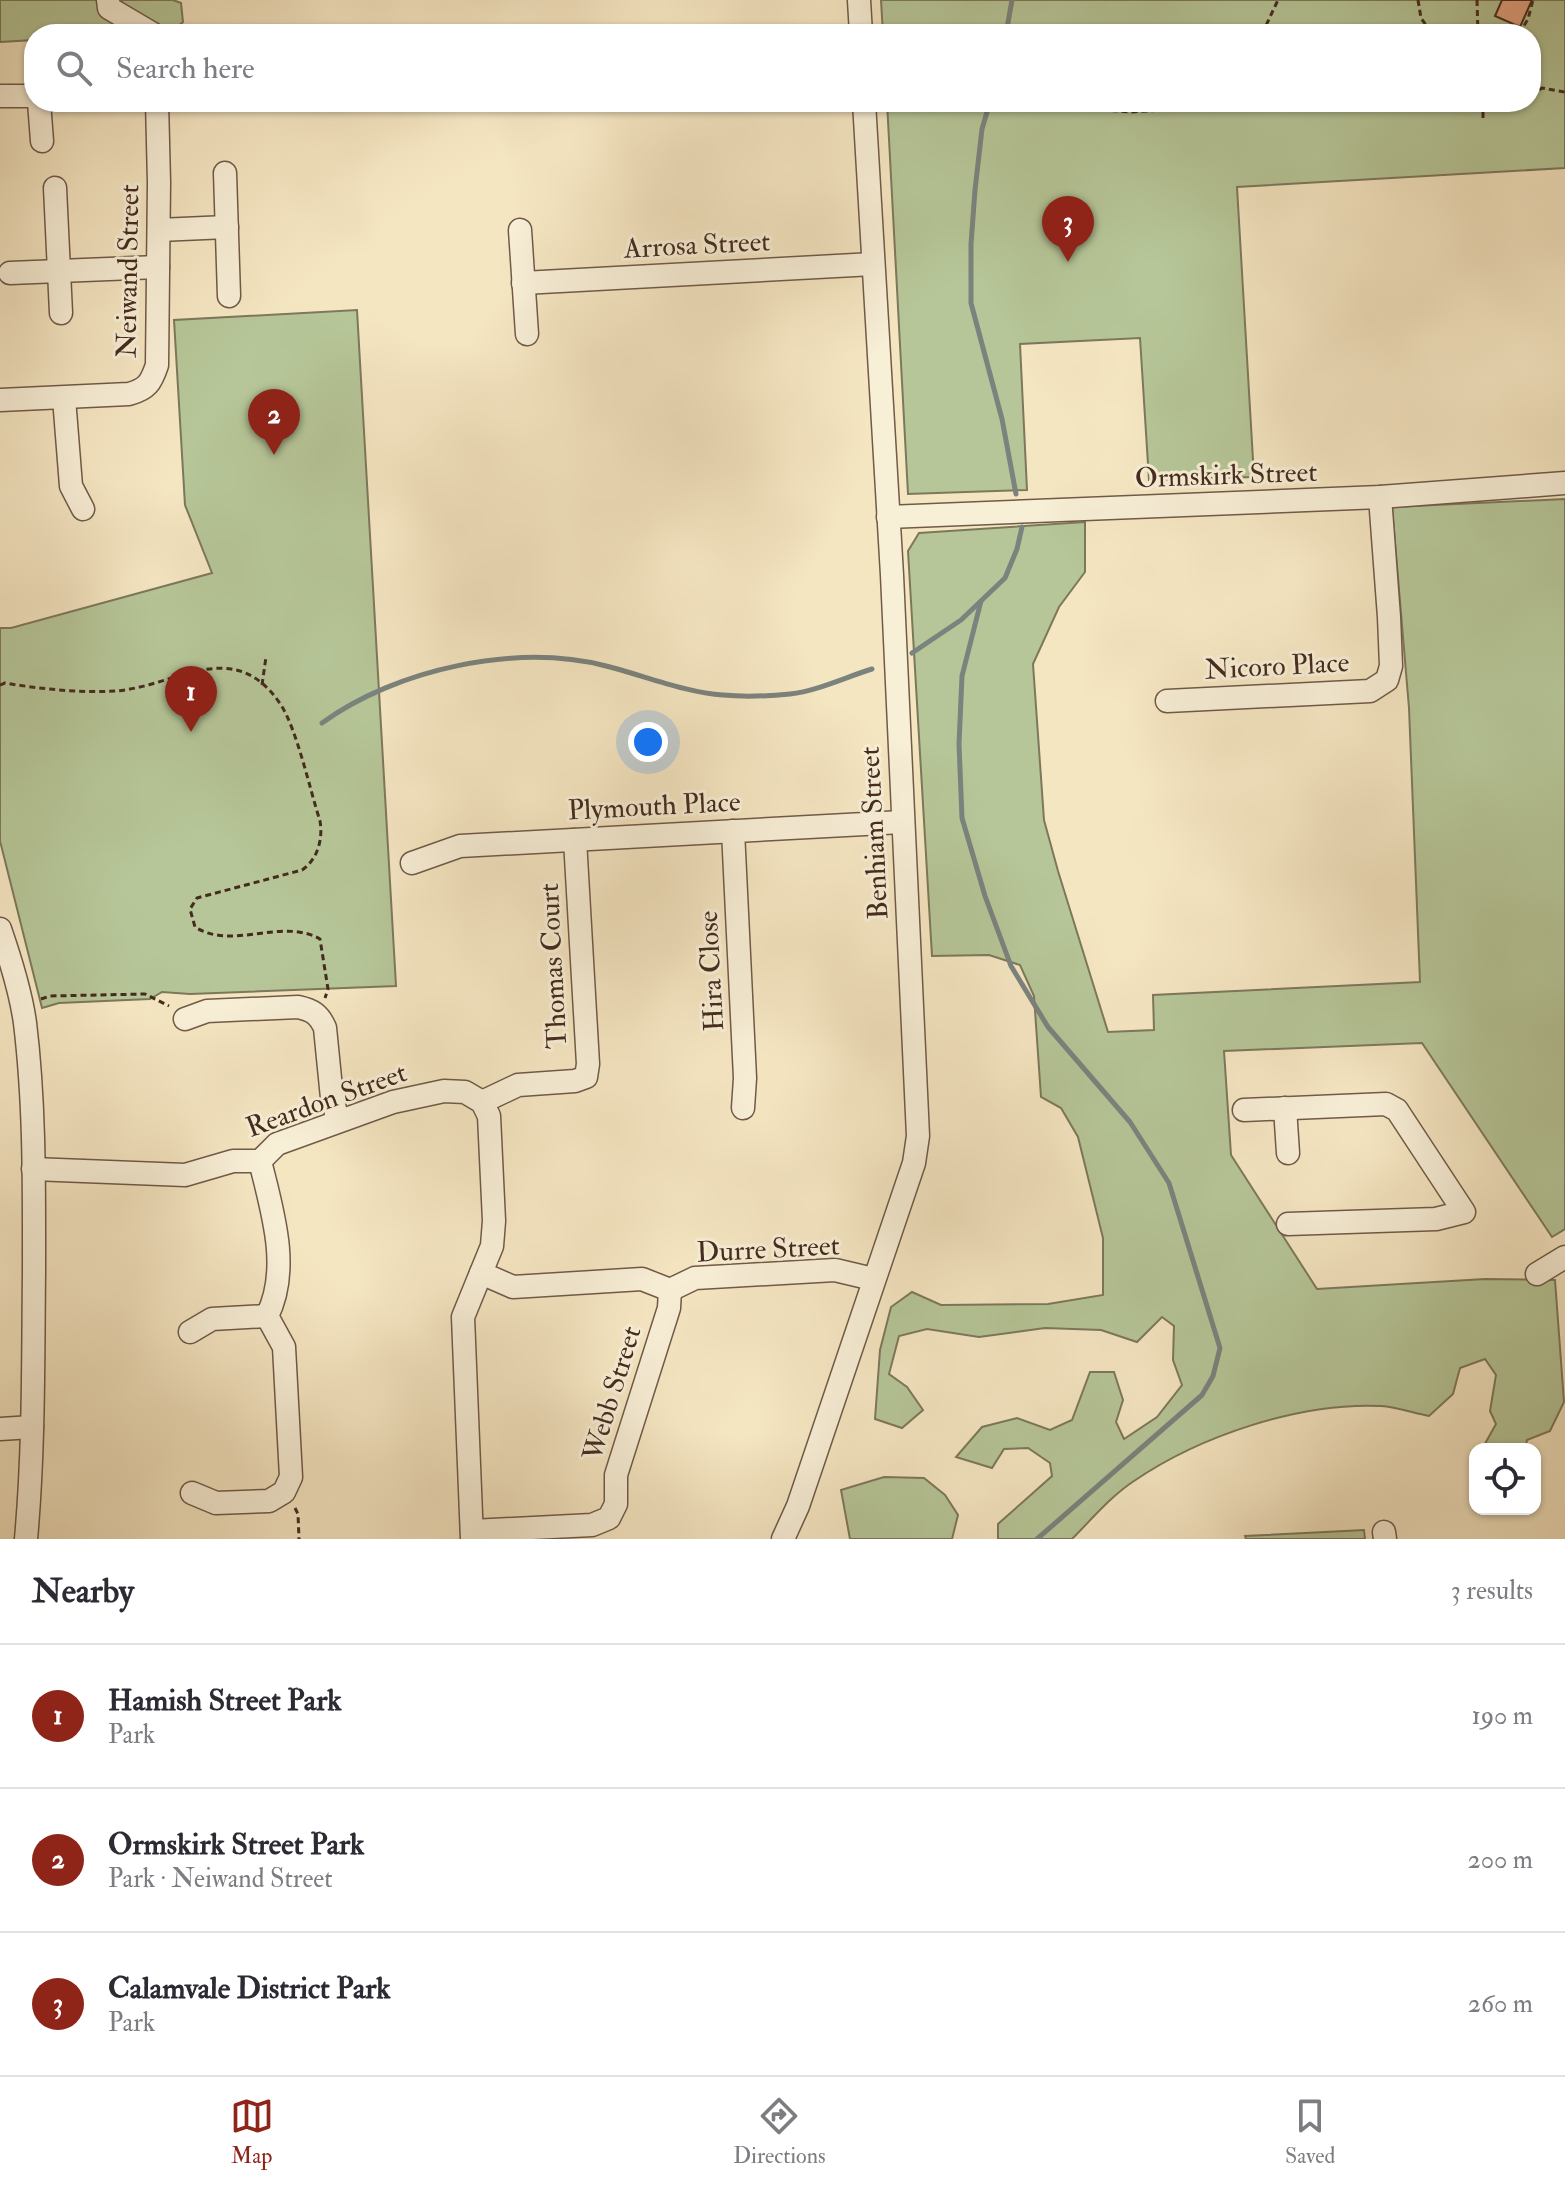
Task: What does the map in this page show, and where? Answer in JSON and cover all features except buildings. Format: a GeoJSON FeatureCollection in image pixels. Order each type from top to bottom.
{"type":"FeatureCollection","features":[{"type":"Feature","properties":{"kind":"street"},"geometry":{"type":"LineString","coordinates":[[108,0],[109,8],[136,24]]}},
{"type":"Feature","properties":{"kind":"street"},"geometry":{"type":"LineString","coordinates":[[859,0],[860,24]]}},
{"type":"Feature","properties":{"kind":"street"},"geometry":{"type":"LineString","coordinates":[[0,96],[24,96]]}},
{"type":"Feature","properties":{"kind":"street"},"geometry":{"type":"LineString","coordinates":[[40,112],[42,141]]}},
{"type":"Feature","properties":{"kind":"street","name":"Neiwand Street"},"geometry":{"type":"LineString","coordinates":[[0,400],[129,394],[143,390],[152,382],[157,365],[157,112]]}},
{"type":"Feature","properties":{"kind":"street","name":"Benhiam Street"},"geometry":{"type":"LineString","coordinates":[[783,1539],[798,1506],[914,1163],[918,1136],[865,112]]}},
{"type":"Feature","properties":{"kind":"street"},"geometry":{"type":"LineString","coordinates":[[225,173],[229,296]]}},
{"type":"Feature","properties":{"kind":"street"},"geometry":{"type":"LineString","coordinates":[[55,188],[61,313]]}},
{"type":"Feature","properties":{"kind":"street"},"geometry":{"type":"LineString","coordinates":[[159,230],[227,227]]}},
{"type":"Feature","properties":{"kind":"street"},"geometry":{"type":"LineString","coordinates":[[520,230],[527,334]]}},
{"type":"Feature","properties":{"kind":"street","name":"Arrosa Street"},"geometry":{"type":"LineString","coordinates":[[523,283],[873,264]]}},
{"type":"Feature","properties":{"kind":"street"},"geometry":{"type":"LineString","coordinates":[[10,273],[158,267]]}},
{"type":"Feature","properties":{"kind":"street"},"geometry":{"type":"LineString","coordinates":[[64,398],[71,486],[83,509]]}},
{"type":"Feature","properties":{"kind":"street","name":"Ormskirk Street"},"geometry":{"type":"LineString","coordinates":[[888,517],[1380,497],[1565,483]]}},
{"type":"Feature","properties":{"kind":"street","name":"Nicoro Place"},"geometry":{"type":"LineString","coordinates":[[1167,701],[1370,691],[1387,680],[1391,666],[1380,497]]}},
{"type":"Feature","properties":{"kind":"street","name":"Plymouth Place"},"geometry":{"type":"LineString","coordinates":[[412,863],[460,846],[902,822]]}},
{"type":"Feature","properties":{"kind":"street","name":"Hira Close"},"geometry":{"type":"LineString","coordinates":[[733,831],[745,1078],[743,1108]]}},
{"type":"Feature","properties":{"kind":"street","name":"Thomas Court"},"geometry":{"type":"LineString","coordinates":[[482,1102],[518,1085],[575,1081],[586,1077],[588,1064],[575,840]]}},
{"type":"Feature","properties":{"kind":"street"},"geometry":{"type":"LineString","coordinates":[[0,929],[21,1007],[29,1074],[33,1169],[32,1427],[26,1539]]}},
{"type":"Feature","properties":{"kind":"street"},"geometry":{"type":"LineString","coordinates":[[185,1019],[207,1011],[298,1007],[310,1010],[320,1017],[325,1028],[332,1098],[338,1120]]}},
{"type":"Feature","properties":{"kind":"street","name":"Reardon Street"},"geometry":{"type":"LineString","coordinates":[[33,1169],[185,1175],[233,1161],[260,1161],[277,1144],[393,1102],[444,1091],[465,1092],[482,1102]]}},
{"type":"Feature","properties":{"kind":"street"},"geometry":{"type":"LineString","coordinates":[[472,1535],[463,1317],[492,1246],[494,1221],[489,1116],[482,1102]]}},
{"type":"Feature","properties":{"kind":"street"},"geometry":{"type":"LineString","coordinates":[[1244,1110],[1386,1104],[1397,1110],[1464,1212],[1436,1219],[1288,1224]]}},
{"type":"Feature","properties":{"kind":"street"},"geometry":{"type":"LineString","coordinates":[[1285,1108],[1288,1153]]}},
{"type":"Feature","properties":{"kind":"street"},"geometry":{"type":"LineString","coordinates":[[260,1161],[275,1221],[278,1250],[278,1296],[267,1316]]}},
{"type":"Feature","properties":{"kind":"street"},"geometry":{"type":"LineString","coordinates":[[1537,1274],[1565,1257]]}},
{"type":"Feature","properties":{"kind":"street","name":"Durre Street"},"geometry":{"type":"LineString","coordinates":[[481,1273],[513,1287],[642,1279],[670,1290],[695,1278],[835,1270],[873,1279]]}},
{"type":"Feature","properties":{"kind":"street","name":"Webb Street"},"geometry":{"type":"LineString","coordinates":[[472,1535],[592,1525],[609,1518],[616,1504],[616,1475],[669,1308],[670,1290]]}},
{"type":"Feature","properties":{"kind":"street"},"geometry":{"type":"LineString","coordinates":[[190,1332],[212,1319],[267,1316]]}},
{"type":"Feature","properties":{"kind":"street"},"geometry":{"type":"LineString","coordinates":[[192,1493],[216,1503],[269,1501],[284,1492],[291,1477],[284,1347],[267,1316]]}},
{"type":"Feature","properties":{"kind":"street"},"geometry":{"type":"LineString","coordinates":[[0,1429],[32,1427]]}},
{"type":"Feature","properties":{"kind":"path"},"geometry":{"type":"LineString","coordinates":[[1267,24],[1278,0]]}},
{"type":"Feature","properties":{"kind":"path"},"geometry":{"type":"LineString","coordinates":[[1418,0],[1425,24]]}},
{"type":"Feature","properties":{"kind":"path"},"geometry":{"type":"LineString","coordinates":[[1477,0],[1478,24]]}},
{"type":"Feature","properties":{"kind":"path"},"geometry":{"type":"LineString","coordinates":[[1525,24],[1533,0]]}},
{"type":"Feature","properties":{"kind":"path"},"geometry":{"type":"LineString","coordinates":[[1541,89],[1565,92]]}},
{"type":"Feature","properties":{"kind":"path"},"geometry":{"type":"LineString","coordinates":[[1483,112],[1483,119]]}},
{"type":"Feature","properties":{"kind":"path"},"geometry":{"type":"LineString","coordinates":[[262,685],[266,657]]}},
{"type":"Feature","properties":{"kind":"path"},"geometry":{"type":"LineString","coordinates":[[0,685],[116,691],[218,666],[244,674],[274,696],[287,717],[320,821],[320,842],[311,864],[302,870],[197,898],[190,909],[195,927],[206,934],[223,937],[305,931],[320,939],[328,989],[320,1017]]}},
{"type":"Feature","properties":{"kind":"path"},"geometry":{"type":"LineString","coordinates":[[21,1007],[50,996],[145,994],[164,1002],[185,1019]]}},
{"type":"Feature","properties":{"kind":"path"},"geometry":{"type":"LineString","coordinates":[[284,1492],[298,1514],[299,1539]]}},
{"type":"Feature","properties":{"kind":"green space"},"geometry":{"type":"Polygon","coordinates":[[[0,0],[101,0],[102,17],[112,18],[121,7],[122,0],[173,0],[181,3],[181,24],[24,24],[24,41],[0,42],[0,0]]]}},
{"type":"Feature","properties":{"kind":"green space"},"geometry":{"type":"Polygon","coordinates":[[[881,0],[1565,0],[1565,168],[1237,187],[1254,477],[1149,480],[1140,338],[1020,344],[1027,490],[908,494],[888,112],[1541,112],[1541,24],[882,24],[881,0]]]}},
{"type":"Feature","properties":{"kind":"green space"},"geometry":{"type":"Polygon","coordinates":[[[357,310],[396,986],[190,994],[162,992],[150,999],[59,1003],[42,1008],[0,841],[0,628],[11,628],[212,573],[185,505],[174,320],[357,310]]]}},
{"type":"Feature","properties":{"kind":"green space"},"geometry":{"type":"Polygon","coordinates":[[[1565,499],[1565,1229],[1552,1237],[1422,1043],[1224,1051],[1231,1155],[1317,1289],[1485,1279],[1555,1280],[1564,1402],[1550,1431],[1526,1443],[1485,1443],[1496,1424],[1490,1411],[1496,1375],[1485,1359],[1460,1368],[1453,1394],[1429,1416],[1387,1407],[1350,1406],[1285,1416],[1252,1425],[1189,1450],[1134,1481],[1109,1501],[1072,1539],[998,1539],[998,1524],[1052,1476],[1050,1463],[1028,1448],[1004,1449],[992,1468],[956,1457],[982,1427],[1017,1418],[1050,1430],[1072,1420],[1090,1372],[1114,1372],[1123,1400],[1116,1422],[1124,1439],[1157,1417],[1182,1385],[1173,1360],[1174,1326],[1162,1317],[1137,1342],[1101,1330],[1045,1328],[979,1337],[927,1329],[899,1336],[889,1374],[907,1387],[923,1410],[902,1428],[875,1419],[880,1350],[891,1307],[912,1292],[941,1305],[1048,1304],[1103,1295],[1103,1238],[1078,1137],[1061,1108],[1041,1097],[1034,996],[1020,965],[989,955],[932,956],[908,551],[919,533],[1085,522],[1085,572],[1059,607],[1033,664],[1044,820],[1108,1032],[1154,1030],[1153,995],[1420,982],[1409,708],[1392,507],[1565,499]]]}},
{"type":"Feature","properties":{"kind":"green space"},"geometry":{"type":"Polygon","coordinates":[[[884,1477],[924,1478],[945,1495],[958,1515],[952,1539],[850,1539],[841,1490],[884,1477]]]}},
{"type":"Feature","properties":{"kind":"green space"},"geometry":{"type":"Polygon","coordinates":[[[1364,1530],[1365,1539],[1246,1539],[1245,1536],[1364,1530]]]}},
{"type":"Feature","properties":{"kind":"waterway"},"geometry":{"type":"LineString","coordinates":[[1008,24],[1012,0]]}},
{"type":"Feature","properties":{"kind":"waterway"},"geometry":{"type":"LineString","coordinates":[[987,112],[975,190],[971,303],[1002,419],[1016,494]]}},
{"type":"Feature","properties":{"kind":"waterway"},"geometry":{"type":"LineString","coordinates":[[912,653],[961,620],[1005,578],[1022,527]]}},
{"type":"Feature","properties":{"kind":"waterway"},"geometry":{"type":"LineString","coordinates":[[981,601],[962,676],[959,744],[962,818],[985,896],[1011,966],[1048,1027],[1130,1122],[1169,1183],[1220,1348],[1213,1376],[1202,1395],[1037,1539]]}},
{"type":"Feature","properties":{"kind":"waterway"},"geometry":{"type":"LineString","coordinates":[[322,723],[385,688],[421,675],[496,660],[571,660],[606,666],[695,691],[739,696],[800,692],[872,669]]}},
{"type":"Feature","properties":{"kind":"place","name":"Calamvale District Park"},"geometry":{"type":"Point","coordinates":[1068,262]}},
{"type":"Feature","properties":{"kind":"place","name":"Ormskirk Street Park"},"geometry":{"type":"Point","coordinates":[274,455]}},
{"type":"Feature","properties":{"kind":"place","name":"Hamish Street Park"},"geometry":{"type":"Point","coordinates":[191,732]}}]}
